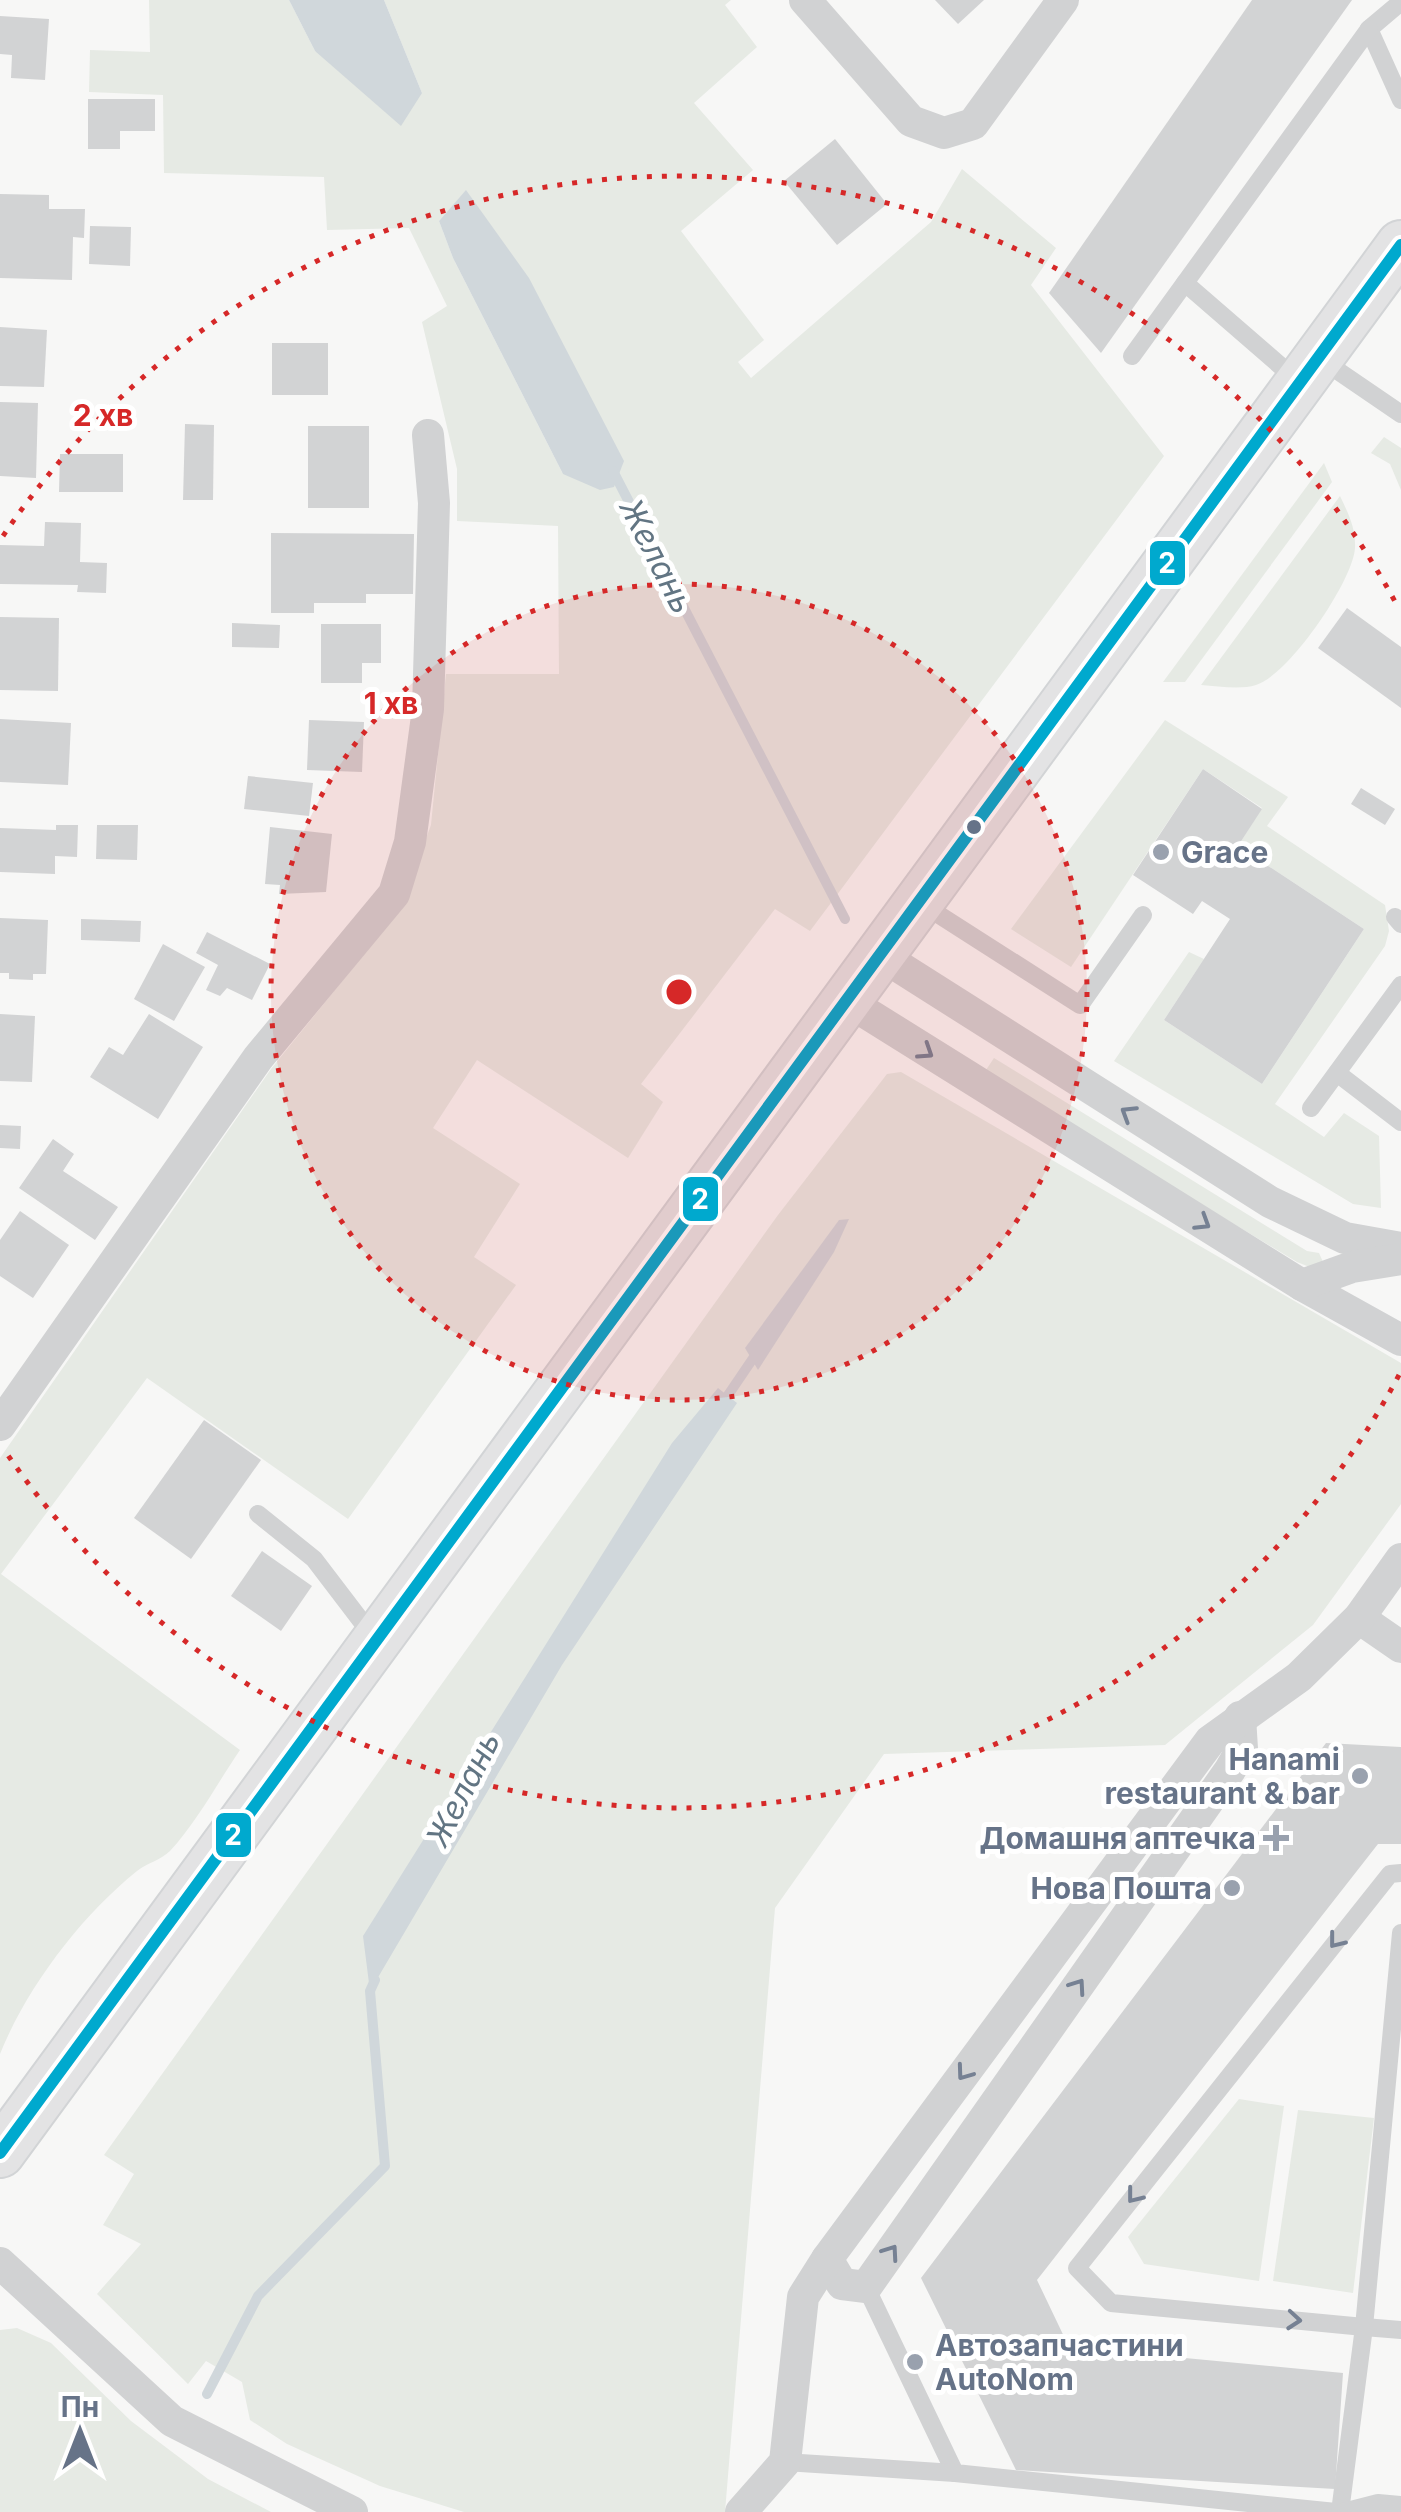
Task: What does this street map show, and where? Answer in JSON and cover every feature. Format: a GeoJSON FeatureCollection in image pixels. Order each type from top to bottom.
{"type":"FeatureCollection","features":[{"type":"Feature","properties":{"kind":"main road"},"geometry":{"type":"LineString","coordinates":[[0,2153],[1401,245]]}},
{"type":"Feature","properties":{"kind":"street"},"geometry":{"type":"LineString","coordinates":[[806,0],[911,121],[944,133],[973,124],[1063,0]]}},
{"type":"Feature","properties":{"kind":"street"},"geometry":{"type":"LineString","coordinates":[[0,1424],[258,1058],[394,894],[410,842],[428,710],[434,520],[428,434]]}},
{"type":"Feature","properties":{"kind":"street"},"geometry":{"type":"LineString","coordinates":[[879,954],[1270,1202],[1346,1238],[1401,1248]]}},
{"type":"Feature","properties":{"kind":"street"},"geometry":{"type":"LineString","coordinates":[[844,999],[1302,1285],[1401,1340]]}},
{"type":"Feature","properties":{"kind":"street"},"geometry":{"type":"LineString","coordinates":[[1302,1285],[1352,1267],[1401,1259]]}},
{"type":"Feature","properties":{"kind":"street"},"geometry":{"type":"LineString","coordinates":[[742,2512],[784,2462],[803,2297],[827,2259],[1210,1741],[1299,1676],[1358,1618],[1401,1559]]}},
{"type":"Feature","properties":{"kind":"street"},"geometry":{"type":"LineString","coordinates":[[1358,1618],[1401,1647]]}},
{"type":"Feature","properties":{"kind":"street"},"geometry":{"type":"LineString","coordinates":[[827,2259],[842,2284],[866,2287],[1230,1770],[1242,1749],[1240,1718]]}},
{"type":"Feature","properties":{"kind":"street"},"geometry":{"type":"LineString","coordinates":[[0,2263],[172,2421],[352,2512]]}},
{"type":"Feature","properties":{"kind":"lane"},"geometry":{"type":"LineString","coordinates":[[1132,356],[1370,29],[1401,2]]}},
{"type":"Feature","properties":{"kind":"lane"},"geometry":{"type":"LineString","coordinates":[[1370,29],[1401,100]]}},
{"type":"Feature","properties":{"kind":"lane"},"geometry":{"type":"LineString","coordinates":[[1184,283],[1309,370],[1401,414]]}},
{"type":"Feature","properties":{"kind":"lane"},"geometry":{"type":"LineString","coordinates":[[919,902],[1080,1005],[1143,915]]}},
{"type":"Feature","properties":{"kind":"lane"},"geometry":{"type":"LineString","coordinates":[[1311,1108],[1401,985]]}},
{"type":"Feature","properties":{"kind":"lane"},"geometry":{"type":"LineString","coordinates":[[1337,1073],[1401,1122]]}},
{"type":"Feature","properties":{"kind":"lane"},"geometry":{"type":"LineString","coordinates":[[1401,1230],[1401,1248]]}},
{"type":"Feature","properties":{"kind":"lane"},"geometry":{"type":"LineString","coordinates":[[258,1514],[314,1559],[375,1640]]}},
{"type":"Feature","properties":{"kind":"lane"},"geometry":{"type":"LineString","coordinates":[[1401,1873],[1390,1874],[1077,2268],[1111,2303],[1401,2330]]}},
{"type":"Feature","properties":{"kind":"lane"},"geometry":{"type":"LineString","coordinates":[[1340,2512],[1364,2327],[1401,1933]]}},
{"type":"Feature","properties":{"kind":"lane"},"geometry":{"type":"LineString","coordinates":[[866,2287],[955,2473]]}},
{"type":"Feature","properties":{"kind":"lane"},"geometry":{"type":"LineString","coordinates":[[784,2462],[955,2473],[1340,2512],[1378,2502],[1401,2505]]}},
{"type":"Feature","properties":{"kind":"shaded area"},"geometry":{"type":"Polygon","coordinates":[[[149,0],[289,0],[315,51],[422,93],[384,0],[731,0],[725,5],[757,47],[694,103],[753,170],[681,231],[764,340],[738,362],[751,378],[931,222],[962,169],[1056,248],[1031,285],[1164,456],[810,931],[775,909],[641,1084],[663,1102],[628,1158],[477,1060],[433,1128],[520,1184],[474,1257],[516,1285],[348,1519],[147,1378],[1,1574],[240,1750],[180,1840],[116,1889],[76,1931],[25,2003],[0,2054],[0,1458],[271,1069],[399,911],[431,825],[446,674],[559,674],[558,526],[457,521],[457,469],[422,322],[447,306],[409,228],[327,230],[324,177],[164,173],[163,95],[89,92],[90,50],[150,52],[149,0]],[[466,191],[439,221],[453,258],[563,474],[466,191]]]}},
{"type":"Feature","properties":{"kind":"shaded area"},"geometry":{"type":"Polygon","coordinates":[[[1384,437],[1401,448],[1401,490],[1390,464],[1371,453],[1384,437]]]}},
{"type":"Feature","properties":{"kind":"shaded area"},"geometry":{"type":"Polygon","coordinates":[[[1324,463],[1332,482],[1185,682],[1163,682],[1324,463]]]}},
{"type":"Feature","properties":{"kind":"shaded area"},"geometry":{"type":"Polygon","coordinates":[[[1340,496],[1353,527],[1355,548],[1343,582],[1317,625],[1270,678],[1256,685],[1201,685],[1340,496]]]}},
{"type":"Feature","properties":{"kind":"shaded area"},"geometry":{"type":"Polygon","coordinates":[[[1165,720],[1288,797],[1267,826],[1385,905],[1389,931],[1385,946],[1275,1104],[1324,1137],[1344,1113],[1379,1136],[1381,1208],[1353,1204],[1114,1061],[1189,952],[1204,959],[1164,1020],[1262,1084],[1364,929],[1238,846],[1262,808],[1203,769],[1071,967],[1011,929],[1165,720]]]}},
{"type":"Feature","properties":{"kind":"shaded area"},"geometry":{"type":"Polygon","coordinates":[[[994,1058],[1307,1251],[1319,1253],[1323,1262],[1312,1268],[1297,1262],[984,1073],[994,1058]]]}},
{"type":"Feature","properties":{"kind":"shaded area"},"geometry":{"type":"Polygon","coordinates":[[[901,1072],[1401,1363],[1401,1504],[1313,1625],[1165,1745],[884,1754],[775,1908],[725,2512],[464,2512],[380,2486],[287,2444],[250,2420],[242,2382],[206,2361],[188,2384],[97,2294],[141,2244],[103,2225],[134,2174],[104,2155],[778,1215],[887,1074],[901,1072]]]}},
{"type":"Feature","properties":{"kind":"shaded area"},"geometry":{"type":"Polygon","coordinates":[[[1239,2099],[1284,2106],[1259,2281],[1144,2264],[1128,2237],[1239,2099]]]}},
{"type":"Feature","properties":{"kind":"shaded area"},"geometry":{"type":"Polygon","coordinates":[[[1298,2110],[1374,2118],[1353,2293],[1273,2281],[1298,2110]]]}},
{"type":"Feature","properties":{"kind":"shaded area"},"geometry":{"type":"Polygon","coordinates":[[[17,2328],[51,2343],[131,2421],[208,2479],[271,2512],[0,2512],[0,2330],[17,2328]]]}},
{"type":"Feature","properties":{"kind":"water"},"geometry":{"type":"Polygon","coordinates":[[[289,0],[384,0],[422,93],[401,126],[315,51],[289,0]]]}},
{"type":"Feature","properties":{"kind":"water"},"geometry":{"type":"Polygon","coordinates":[[[466,190],[529,278],[624,461],[614,487],[600,490],[563,474],[453,258],[439,221],[466,190]]]}},
{"type":"Feature","properties":{"kind":"water"},"geometry":{"type":"Polygon","coordinates":[[[849,1219],[834,1252],[758,1370],[745,1348],[839,1220],[849,1219]]]}},
{"type":"Feature","properties":{"kind":"water"},"geometry":{"type":"Polygon","coordinates":[[[718,1388],[737,1403],[562,1665],[370,1991],[363,1936],[672,1443],[718,1388]]]}},
{"type":"Feature","properties":{"kind":"building"},"geometry":{"type":"Polygon","coordinates":[[[935,0],[984,0],[958,24],[935,0]]]}},
{"type":"Feature","properties":{"kind":"building"},"geometry":{"type":"Polygon","coordinates":[[[1252,0],[1352,0],[1101,353],[1049,293],[1252,0]]]}},
{"type":"Feature","properties":{"kind":"building"},"geometry":{"type":"Polygon","coordinates":[[[0,16],[49,19],[45,80],[11,78],[12,55],[0,54],[0,16]]]}},
{"type":"Feature","properties":{"kind":"building"},"geometry":{"type":"Polygon","coordinates":[[[88,99],[155,99],[155,131],[120,131],[120,149],[88,149],[88,99]]]}},
{"type":"Feature","properties":{"kind":"building"},"geometry":{"type":"Polygon","coordinates":[[[835,139],[887,204],[837,245],[784,181],[835,139]]]}},
{"type":"Feature","properties":{"kind":"building"},"geometry":{"type":"Polygon","coordinates":[[[0,194],[49,195],[49,209],[85,209],[84,238],[73,237],[72,280],[0,278],[0,194]]]}},
{"type":"Feature","properties":{"kind":"building"},"geometry":{"type":"Polygon","coordinates":[[[90,226],[131,227],[130,266],[89,264],[90,226]]]}},
{"type":"Feature","properties":{"kind":"building"},"geometry":{"type":"Polygon","coordinates":[[[0,327],[47,330],[44,387],[0,386],[0,327]]]}},
{"type":"Feature","properties":{"kind":"building"},"geometry":{"type":"Polygon","coordinates":[[[272,343],[328,343],[328,395],[272,395],[272,343]]]}},
{"type":"Feature","properties":{"kind":"building"},"geometry":{"type":"Polygon","coordinates":[[[0,402],[38,403],[36,478],[0,476],[0,402]]]}},
{"type":"Feature","properties":{"kind":"building"},"geometry":{"type":"Polygon","coordinates":[[[185,424],[214,425],[213,500],[183,500],[185,424]]]}},
{"type":"Feature","properties":{"kind":"building"},"geometry":{"type":"Polygon","coordinates":[[[308,426],[369,426],[369,508],[308,508],[308,426]]]}},
{"type":"Feature","properties":{"kind":"building"},"geometry":{"type":"Polygon","coordinates":[[[60,454],[123,454],[123,492],[59,492],[60,454]]]}},
{"type":"Feature","properties":{"kind":"building"},"geometry":{"type":"Polygon","coordinates":[[[45,522],[81,523],[80,562],[107,563],[106,593],[77,592],[78,585],[0,584],[0,545],[44,546],[45,522]]]}},
{"type":"Feature","properties":{"kind":"building"},"geometry":{"type":"Polygon","coordinates":[[[271,533],[414,534],[413,594],[366,594],[366,603],[314,603],[314,613],[271,613],[271,533]]]}},
{"type":"Feature","properties":{"kind":"building"},"geometry":{"type":"Polygon","coordinates":[[[1347,608],[1401,647],[1401,708],[1318,648],[1347,608]]]}},
{"type":"Feature","properties":{"kind":"building"},"geometry":{"type":"Polygon","coordinates":[[[0,617],[59,618],[58,691],[0,690],[0,617]]]}},
{"type":"Feature","properties":{"kind":"building"},"geometry":{"type":"Polygon","coordinates":[[[232,623],[280,625],[279,648],[232,647],[232,623]]]}},
{"type":"Feature","properties":{"kind":"building"},"geometry":{"type":"Polygon","coordinates":[[[321,624],[381,624],[381,663],[362,663],[362,683],[321,683],[321,624]]]}},
{"type":"Feature","properties":{"kind":"building"},"geometry":{"type":"Polygon","coordinates":[[[0,719],[71,723],[68,785],[0,782],[0,719]]]}},
{"type":"Feature","properties":{"kind":"building"},"geometry":{"type":"Polygon","coordinates":[[[309,720],[364,722],[362,772],[307,770],[309,720]]]}},
{"type":"Feature","properties":{"kind":"building"},"geometry":{"type":"Polygon","coordinates":[[[1203,769],[1262,809],[1238,846],[1364,929],[1262,1084],[1164,1020],[1230,919],[1202,901],[1193,914],[1133,875],[1203,769]]]}},
{"type":"Feature","properties":{"kind":"building"},"geometry":{"type":"Polygon","coordinates":[[[248,776],[313,783],[309,816],[244,809],[248,776]]]}},
{"type":"Feature","properties":{"kind":"building"},"geometry":{"type":"Polygon","coordinates":[[[1361,788],[1395,809],[1385,825],[1351,804],[1361,788]]]}},
{"type":"Feature","properties":{"kind":"building"},"geometry":{"type":"Polygon","coordinates":[[[56,825],[78,825],[77,857],[55,856],[55,874],[0,872],[0,828],[56,830],[56,825]]]}},
{"type":"Feature","properties":{"kind":"building"},"geometry":{"type":"Polygon","coordinates":[[[97,825],[138,825],[137,860],[96,859],[97,825]]]}},
{"type":"Feature","properties":{"kind":"building"},"geometry":{"type":"Polygon","coordinates":[[[270,827],[332,834],[326,892],[279,894],[280,885],[265,884],[270,827]]]}},
{"type":"Feature","properties":{"kind":"building"},"geometry":{"type":"Polygon","coordinates":[[[0,918],[48,920],[46,974],[33,974],[33,980],[9,979],[9,973],[0,973],[0,918]]]}},
{"type":"Feature","properties":{"kind":"building"},"geometry":{"type":"Polygon","coordinates":[[[81,919],[141,921],[140,942],[81,940],[81,919]]]}},
{"type":"Feature","properties":{"kind":"building"},"geometry":{"type":"Polygon","coordinates":[[[207,932],[270,964],[252,1000],[227,988],[220,996],[206,990],[218,965],[196,953],[207,932]]]}},
{"type":"Feature","properties":{"kind":"building"},"geometry":{"type":"Polygon","coordinates":[[[163,944],[205,967],[174,1021],[134,999],[163,944]]]}},
{"type":"Feature","properties":{"kind":"building"},"geometry":{"type":"Polygon","coordinates":[[[0,1014],[35,1016],[32,1082],[0,1081],[0,1014]]]}},
{"type":"Feature","properties":{"kind":"building"},"geometry":{"type":"Polygon","coordinates":[[[149,1014],[203,1047],[158,1119],[90,1077],[109,1047],[123,1055],[149,1014]]]}},
{"type":"Feature","properties":{"kind":"building"},"geometry":{"type":"Polygon","coordinates":[[[0,1125],[21,1126],[20,1149],[0,1148],[0,1125]]]}},
{"type":"Feature","properties":{"kind":"building"},"geometry":{"type":"Polygon","coordinates":[[[53,1139],[74,1154],[63,1171],[118,1207],[95,1240],[19,1188],[53,1139]]]}},
{"type":"Feature","properties":{"kind":"building"},"geometry":{"type":"Polygon","coordinates":[[[20,1211],[69,1245],[33,1298],[0,1276],[0,1240],[20,1211]]]}},
{"type":"Feature","properties":{"kind":"building"},"geometry":{"type":"Polygon","coordinates":[[[204,1420],[261,1460],[191,1559],[134,1518],[204,1420]]]}},
{"type":"Feature","properties":{"kind":"building"},"geometry":{"type":"Polygon","coordinates":[[[262,1551],[312,1586],[281,1631],[231,1596],[262,1551]]]}},
{"type":"Feature","properties":{"kind":"building"},"geometry":{"type":"Polygon","coordinates":[[[1326,1743],[1401,1747],[1401,1844],[1378,1844],[1037,2280],[1069,2347],[1343,2373],[1335,2489],[1016,2470],[921,2278],[1326,1743]]]}},
{"type":"Feature","properties":{"kind":"waterway","name":"Желань"},"geometry":{"type":"LineString","coordinates":[[613,471],[845,919]]}},
{"type":"Feature","properties":{"kind":"waterway","name":"Желань"},"geometry":{"type":"LineString","coordinates":[[720,1407],[758,1351]]}},
{"type":"Feature","properties":{"kind":"waterway","name":"Желань"},"geometry":{"type":"LineString","coordinates":[[207,2394],[258,2296],[385,2166],[370,1991],[375,1980]]}},
{"type":"Feature","properties":{"kind":"transit line","name":"2"},"geometry":{"type":"LineString","coordinates":[[0,2153],[1401,245]]}},
{"type":"Feature","properties":{"kind":"place","name":"Grace"},"geometry":{"type":"Point","coordinates":[1161,852]}},
{"type":"Feature","properties":{"kind":"place","name":"Hanami restaurant & bar"},"geometry":{"type":"Point","coordinates":[1360,1776]}},
{"type":"Feature","properties":{"kind":"place","name":"Домашня аптечка"},"geometry":{"type":"Point","coordinates":[1276,1838]}},
{"type":"Feature","properties":{"kind":"place","name":"Нова Пошта"},"geometry":{"type":"Point","coordinates":[1232,1888]}},
{"type":"Feature","properties":{"kind":"place","name":"Автозапчастини AutoNom"},"geometry":{"type":"Point","coordinates":[915,2362]}}]}
